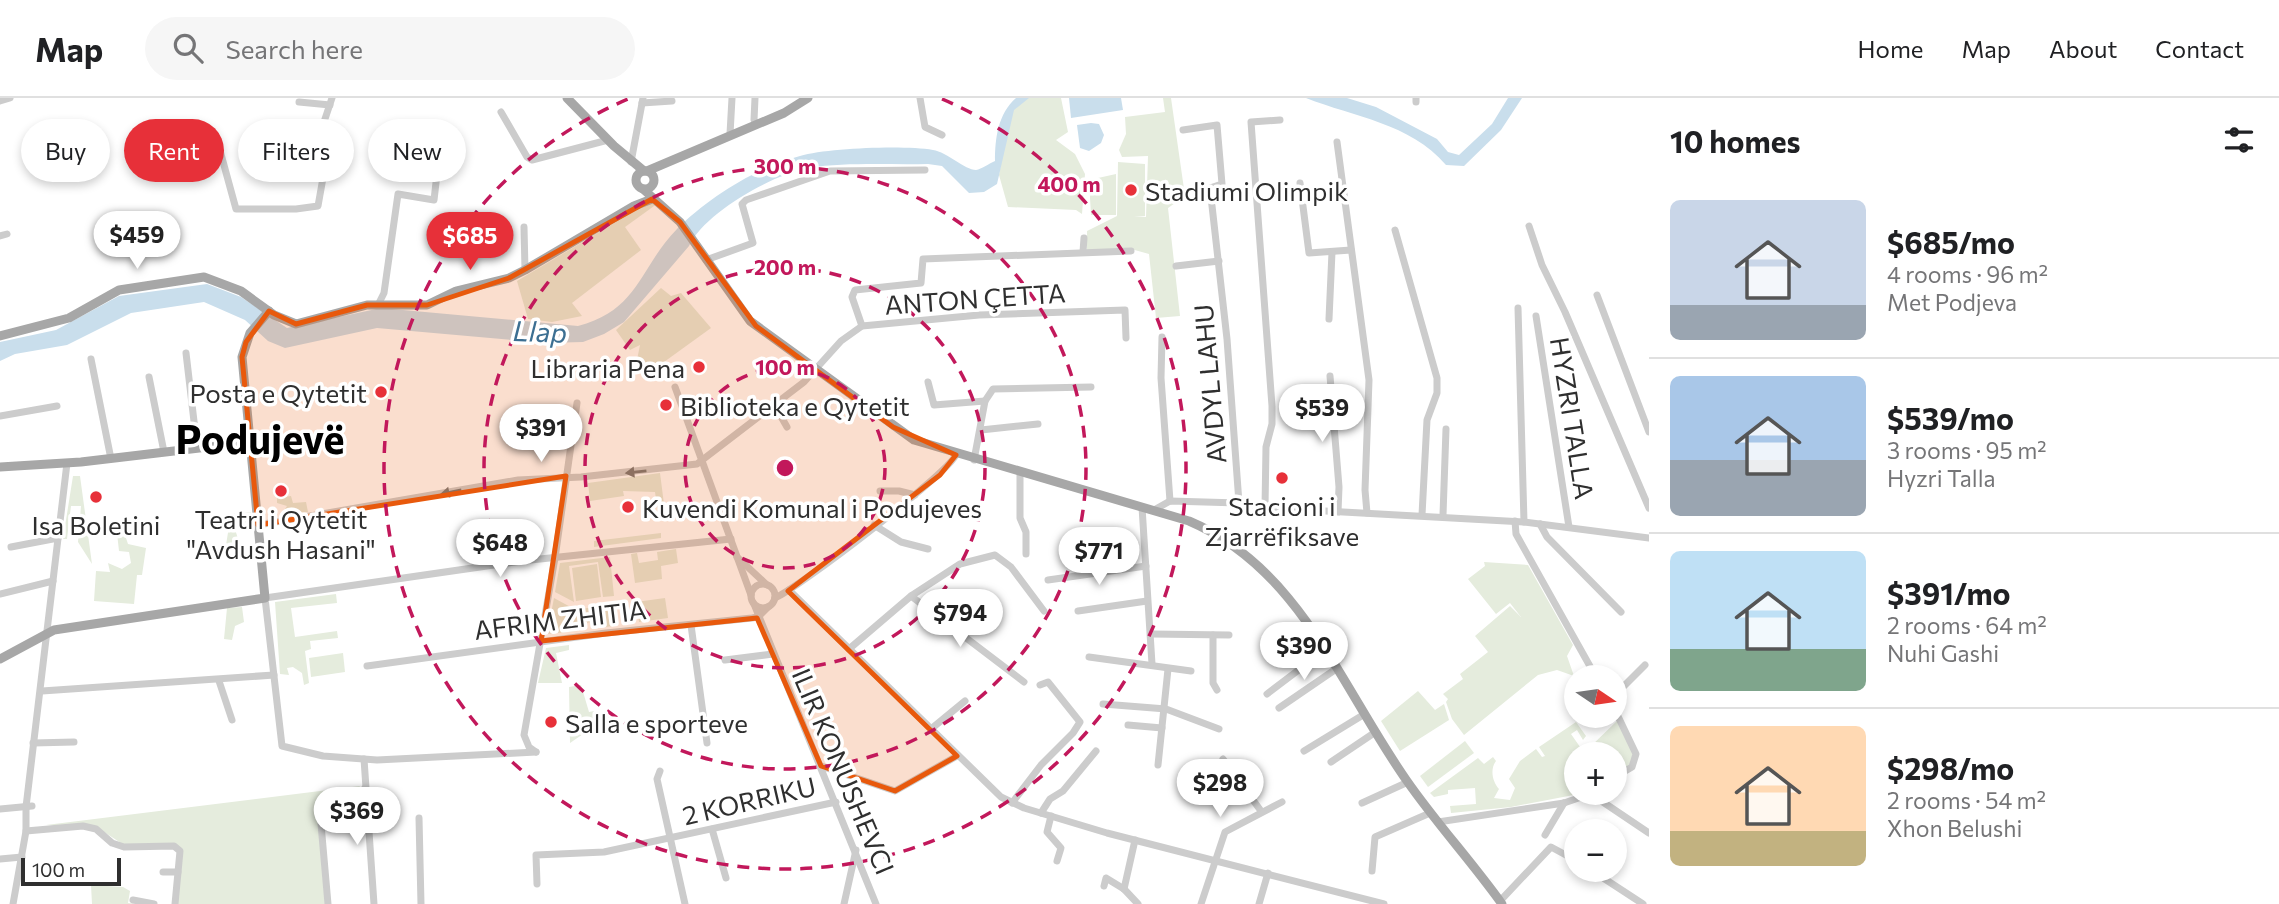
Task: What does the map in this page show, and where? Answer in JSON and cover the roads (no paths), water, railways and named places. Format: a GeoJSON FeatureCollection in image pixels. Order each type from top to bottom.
{"type":"FeatureCollection","features":[{"type":"Feature","properties":{"kind":"main road"},"geometry":{"type":"LineString","coordinates":[[567,98],[631,162],[653,175],[652,199]]}},
{"type":"Feature","properties":{"kind":"main road"},"geometry":{"type":"LineString","coordinates":[[636,180],[645,171],[784,113],[808,98]]}},
{"type":"Feature","properties":{"kind":"main road"},"geometry":{"type":"LineString","coordinates":[[643,189],[654,183],[672,161]]}},
{"type":"Feature","properties":{"kind":"main road"},"geometry":{"type":"LineString","coordinates":[[631,162],[636,180],[652,199],[680,222],[750,321],[914,440],[956,455],[1154,510],[1203,527],[1240,550],[1292,600],[1374,733],[1430,813],[1501,902]]}},
{"type":"Feature","properties":{"kind":"main road"},"geometry":{"type":"LineString","coordinates":[[0,336],[69,318],[119,290],[204,277],[241,291],[267,313],[287,323],[296,324],[353,307],[379,303],[428,305],[456,291],[509,278],[634,205],[652,199]]}},
{"type":"Feature","properties":{"kind":"main road"},"geometry":{"type":"LineString","coordinates":[[0,659],[48,632],[265,598],[242,357],[254,329],[267,313]]}},
{"type":"Feature","properties":{"kind":"main road"},"geometry":{"type":"LineString","coordinates":[[0,467],[111,459],[250,443]]}},
{"type":"Feature","properties":{"kind":"street"},"geometry":{"type":"LineString","coordinates":[[0,101],[10,98]]}},
{"type":"Feature","properties":{"kind":"street"},"geometry":{"type":"LineString","coordinates":[[730,134],[732,98]]}},
{"type":"Feature","properties":{"kind":"street"},"geometry":{"type":"LineString","coordinates":[[755,98],[754,120],[757,124]]}},
{"type":"Feature","properties":{"kind":"street"},"geometry":{"type":"LineString","coordinates":[[920,98],[925,127],[942,135]]}},
{"type":"Feature","properties":{"kind":"street"},"geometry":{"type":"LineString","coordinates":[[631,162],[642,100],[672,101]]}},
{"type":"Feature","properties":{"kind":"street"},"geometry":{"type":"LineString","coordinates":[[224,165],[236,209],[296,209],[318,206],[326,161],[319,137],[331,101],[299,102]]}},
{"type":"Feature","properties":{"kind":"street"},"geometry":{"type":"LineString","coordinates":[[501,112],[527,157],[532,160],[608,140]]}},
{"type":"Feature","properties":{"kind":"street"},"geometry":{"type":"LineString","coordinates":[[1265,507],[1266,447],[1272,424],[1272,406],[1251,122],[1280,120]]}},
{"type":"Feature","properties":{"kind":"street","name":"AVDYL LAHU"},"geometry":{"type":"LineString","coordinates":[[1183,130],[1217,125],[1222,184],[1210,188],[1219,261],[1239,503]]}},
{"type":"Feature","properties":{"kind":"street"},"geometry":{"type":"LineString","coordinates":[[1336,142],[1369,380],[1365,489],[1367,513]]}},
{"type":"Feature","properties":{"kind":"street"},"geometry":{"type":"LineString","coordinates":[[706,260],[753,243],[742,204],[746,200],[830,171],[925,170]]}},
{"type":"Feature","properties":{"kind":"street"},"geometry":{"type":"LineString","coordinates":[[379,303],[384,293],[398,194],[434,200],[436,182]]}},
{"type":"Feature","properties":{"kind":"street"},"geometry":{"type":"LineString","coordinates":[[1300,183],[1309,253],[1351,250]]}},
{"type":"Feature","properties":{"kind":"street"},"geometry":{"type":"LineString","coordinates":[[1529,226],[1542,265],[1649,508]]}},
{"type":"Feature","properties":{"kind":"street"},"geometry":{"type":"LineString","coordinates":[[524,227],[525,270]]}},
{"type":"Feature","properties":{"kind":"street"},"geometry":{"type":"LineString","coordinates":[[1395,230],[1437,378],[1437,393],[1427,420],[1422,515]]}},
{"type":"Feature","properties":{"kind":"street"},"geometry":{"type":"LineString","coordinates":[[1083,252],[1084,238]]}},
{"type":"Feature","properties":{"kind":"street"},"geometry":{"type":"LineString","coordinates":[[862,326],[852,297],[855,290],[921,283],[923,259],[1131,251]]}},
{"type":"Feature","properties":{"kind":"street"},"geometry":{"type":"LineString","coordinates":[[1329,318],[1332,251]]}},
{"type":"Feature","properties":{"kind":"street"},"geometry":{"type":"LineString","coordinates":[[1176,266],[1219,261]]}},
{"type":"Feature","properties":{"kind":"street"},"geometry":{"type":"LineString","coordinates":[[1597,295],[1649,432]]}},
{"type":"Feature","properties":{"kind":"street"},"geometry":{"type":"LineString","coordinates":[[1518,308],[1524,522]]}},
{"type":"Feature","properties":{"kind":"street","name":"ANTON ÇETTA"},"geometry":{"type":"LineString","coordinates":[[703,461],[775,406],[817,370],[841,341],[862,326],[979,316],[1125,310],[1126,338]]}},
{"type":"Feature","properties":{"kind":"street","name":"HYZRI TALLA"},"geometry":{"type":"LineString","coordinates":[[1536,316],[1569,527]]}},
{"type":"Feature","properties":{"kind":"street"},"geometry":{"type":"LineString","coordinates":[[1162,337],[1161,378],[1170,502]]}},
{"type":"Feature","properties":{"kind":"street"},"geometry":{"type":"LineString","coordinates":[[186,353],[197,447]]}},
{"type":"Feature","properties":{"kind":"street"},"geometry":{"type":"LineString","coordinates":[[90,359],[111,459]]}},
{"type":"Feature","properties":{"kind":"street"},"geometry":{"type":"LineString","coordinates":[[1330,376],[1339,487],[1338,512]]}},
{"type":"Feature","properties":{"kind":"street"},"geometry":{"type":"LineString","coordinates":[[149,377],[164,452]]}},
{"type":"Feature","properties":{"kind":"street"},"geometry":{"type":"LineString","coordinates":[[928,382],[934,405],[985,401]]}},
{"type":"Feature","properties":{"kind":"street"},"geometry":{"type":"LineString","coordinates":[[675,387],[758,617],[775,598],[940,475],[956,455]]}},
{"type":"Feature","properties":{"kind":"street"},"geometry":{"type":"LineString","coordinates":[[974,460],[985,401],[993,389],[1091,387]]}},
{"type":"Feature","properties":{"kind":"street"},"geometry":{"type":"LineString","coordinates":[[577,403],[555,558],[524,735],[529,747],[537,752],[364,759],[299,752],[282,746],[265,598],[555,558],[731,539]]}},
{"type":"Feature","properties":{"kind":"street"},"geometry":{"type":"LineString","coordinates":[[0,416],[57,406]]}},
{"type":"Feature","properties":{"kind":"street"},"geometry":{"type":"LineString","coordinates":[[775,406],[788,426]]}},
{"type":"Feature","properties":{"kind":"street"},"geometry":{"type":"LineString","coordinates":[[981,430],[1038,424]]}},
{"type":"Feature","properties":{"kind":"street"},"geometry":{"type":"LineString","coordinates":[[1443,515],[1446,429]]}},
{"type":"Feature","properties":{"kind":"street"},"geometry":{"type":"LineString","coordinates":[[258,525],[518,480],[652,470],[703,461]]}},
{"type":"Feature","properties":{"kind":"street"},"geometry":{"type":"LineString","coordinates":[[13,904],[29,807],[33,743],[42,691],[67,463]]}},
{"type":"Feature","properties":{"kind":"street"},"geometry":{"type":"LineString","coordinates":[[1020,473],[1020,518],[1026,532],[1027,554]]}},
{"type":"Feature","properties":{"kind":"street"},"geometry":{"type":"LineString","coordinates":[[880,491],[899,491],[915,495]]}},
{"type":"Feature","properties":{"kind":"street","name":"HYZRI TALLA"},"geometry":{"type":"LineString","coordinates":[[1154,510],[1170,502],[1239,503],[1338,512],[1443,515],[1515,521],[1649,538]]}},
{"type":"Feature","properties":{"kind":"street"},"geometry":{"type":"LineString","coordinates":[[1142,507],[1152,664]]}},
{"type":"Feature","properties":{"kind":"street"},"geometry":{"type":"LineString","coordinates":[[1515,521],[1516,534],[1589,665]]}},
{"type":"Feature","properties":{"kind":"street","name":"HYZRI TALLA"},"geometry":{"type":"LineString","coordinates":[[1540,524],[1547,537],[1621,611]]}},
{"type":"Feature","properties":{"kind":"street"},"geometry":{"type":"LineString","coordinates":[[874,525],[901,542],[928,549]]}},
{"type":"Feature","properties":{"kind":"street"},"geometry":{"type":"LineString","coordinates":[[11,547],[58,538]]}},
{"type":"Feature","properties":{"kind":"street"},"geometry":{"type":"LineString","coordinates":[[849,649],[911,596],[960,564],[995,555],[1011,567],[1044,611]]}},
{"type":"Feature","properties":{"kind":"street"},"geometry":{"type":"LineString","coordinates":[[737,557],[770,587],[775,598]]}},
{"type":"Feature","properties":{"kind":"street"},"geometry":{"type":"LineString","coordinates":[[1048,580],[1146,566]]}},
{"type":"Feature","properties":{"kind":"street"},"geometry":{"type":"LineString","coordinates":[[0,594],[53,581]]}},
{"type":"Feature","properties":{"kind":"street"},"geometry":{"type":"LineString","coordinates":[[751,595],[760,585],[770,587]]}},
{"type":"Feature","properties":{"kind":"street"},"geometry":{"type":"LineString","coordinates":[[789,590],[988,787],[1012,803],[1135,840],[1384,904]]}},
{"type":"Feature","properties":{"kind":"street"},"geometry":{"type":"LineString","coordinates":[[911,596],[1024,682]]}},
{"type":"Feature","properties":{"kind":"street"},"geometry":{"type":"LineString","coordinates":[[1078,611],[1147,601]]}},
{"type":"Feature","properties":{"kind":"street"},"geometry":{"type":"LineString","coordinates":[[754,604],[768,607]]}},
{"type":"Feature","properties":{"kind":"street","name":"AFRIM ZHITIA"},"geometry":{"type":"LineString","coordinates":[[367,666],[541,641],[758,617]]}},
{"type":"Feature","properties":{"kind":"street","name":"ILIR KONUSHEVCI"},"geometry":{"type":"LineString","coordinates":[[758,617],[876,904]]}},
{"type":"Feature","properties":{"kind":"street"},"geometry":{"type":"LineString","coordinates":[[691,625],[707,743]]}},
{"type":"Feature","properties":{"kind":"street"},"geometry":{"type":"LineString","coordinates":[[1151,634],[1229,635]]}},
{"type":"Feature","properties":{"kind":"street"},"geometry":{"type":"LineString","coordinates":[[1213,635],[1213,682],[1217,690]]}},
{"type":"Feature","properties":{"kind":"street"},"geometry":{"type":"LineString","coordinates":[[1267,694],[1325,650]]}},
{"type":"Feature","properties":{"kind":"street","name":"ILIR KONUSHEVCI"},"geometry":{"type":"LineString","coordinates":[[725,660],[773,654]]}},
{"type":"Feature","properties":{"kind":"street"},"geometry":{"type":"LineString","coordinates":[[1089,657],[1191,671]]}},
{"type":"Feature","properties":{"kind":"street"},"geometry":{"type":"LineString","coordinates":[[1628,682],[1645,665]]}},
{"type":"Feature","properties":{"kind":"street"},"geometry":{"type":"LineString","coordinates":[[1158,765],[1166,709],[1168,669]]}},
{"type":"Feature","properties":{"kind":"street"},"geometry":{"type":"LineString","coordinates":[[1279,708],[1336,669]]}},
{"type":"Feature","properties":{"kind":"street"},"geometry":{"type":"LineString","coordinates":[[42,691],[274,676]]}},
{"type":"Feature","properties":{"kind":"street"},"geometry":{"type":"LineString","coordinates":[[219,681],[232,720]]}},
{"type":"Feature","properties":{"kind":"street"},"geometry":{"type":"LineString","coordinates":[[1012,803],[1041,765],[1073,733],[1080,722],[1048,682],[1040,685]]}},
{"type":"Feature","properties":{"kind":"street"},"geometry":{"type":"LineString","coordinates":[[931,729],[965,701]]}},
{"type":"Feature","properties":{"kind":"street"},"geometry":{"type":"LineString","coordinates":[[1103,704],[1166,709],[1219,729]]}},
{"type":"Feature","properties":{"kind":"street"},"geometry":{"type":"LineString","coordinates":[[1304,751],[1363,715]]}},
{"type":"Feature","properties":{"kind":"street"},"geometry":{"type":"LineString","coordinates":[[1128,725],[1162,728]]}},
{"type":"Feature","properties":{"kind":"street"},"geometry":{"type":"LineString","coordinates":[[1624,728],[1636,754],[1632,767],[1627,770]]}},
{"type":"Feature","properties":{"kind":"street"},"geometry":{"type":"LineString","coordinates":[[1331,762],[1374,733]]}},
{"type":"Feature","properties":{"kind":"street"},"geometry":{"type":"LineString","coordinates":[[33,743],[74,742]]}},
{"type":"Feature","properties":{"kind":"street"},"geometry":{"type":"LineString","coordinates":[[1041,813],[1096,751]]}},
{"type":"Feature","properties":{"kind":"street"},"geometry":{"type":"LineString","coordinates":[[821,766],[895,792],[957,756]]}},
{"type":"Feature","properties":{"kind":"street"},"geometry":{"type":"LineString","coordinates":[[364,759],[374,904]]}},
{"type":"Feature","properties":{"kind":"street"},"geometry":{"type":"LineString","coordinates":[[1223,760],[1261,811]]}},
{"type":"Feature","properties":{"kind":"street"},"geometry":{"type":"LineString","coordinates":[[1201,791],[1230,767]]}},
{"type":"Feature","properties":{"kind":"street","name":"2 KORRIKU"},"geometry":{"type":"LineString","coordinates":[[660,771],[657,779],[672,839]]}},
{"type":"Feature","properties":{"kind":"street"},"geometry":{"type":"LineString","coordinates":[[1362,803],[1408,782]]}},
{"type":"Feature","properties":{"kind":"street"},"geometry":{"type":"LineString","coordinates":[[328,904],[321,824],[355,800],[365,788]]}},
{"type":"Feature","properties":{"kind":"street","name":"2 KORRIKU"},"geometry":{"type":"LineString","coordinates":[[537,884],[536,855],[604,852],[836,802]]}},
{"type":"Feature","properties":{"kind":"street"},"geometry":{"type":"LineString","coordinates":[[1201,904],[1225,832],[1282,802]]}},
{"type":"Feature","properties":{"kind":"street"},"geometry":{"type":"LineString","coordinates":[[1438,822],[1564,803]]}},
{"type":"Feature","properties":{"kind":"street"},"geometry":{"type":"LineString","coordinates":[[1545,835],[1564,803]]}},
{"type":"Feature","properties":{"kind":"street"},"geometry":{"type":"LineString","coordinates":[[1609,805],[1647,832],[1649,822]]}},
{"type":"Feature","properties":{"kind":"street"},"geometry":{"type":"LineString","coordinates":[[0,809],[29,807]]}},
{"type":"Feature","properties":{"kind":"street"},"geometry":{"type":"LineString","coordinates":[[1372,871],[1375,837],[1430,813]]}},
{"type":"Feature","properties":{"kind":"street"},"geometry":{"type":"LineString","coordinates":[[1051,816],[1047,832],[1061,848],[1057,861]]}},
{"type":"Feature","properties":{"kind":"street"},"geometry":{"type":"LineString","coordinates":[[419,818],[421,904]]}},
{"type":"Feature","properties":{"kind":"street"},"geometry":{"type":"LineString","coordinates":[[26,831],[83,826],[96,829],[113,844],[124,847],[174,846],[180,851],[175,904]]}},
{"type":"Feature","properties":{"kind":"street"},"geometry":{"type":"LineString","coordinates":[[712,829],[726,878]]}},
{"type":"Feature","properties":{"kind":"street"},"geometry":{"type":"LineString","coordinates":[[672,839],[685,904]]}},
{"type":"Feature","properties":{"kind":"street"},"geometry":{"type":"LineString","coordinates":[[1124,889],[1123,882],[1135,840]]}},
{"type":"Feature","properties":{"kind":"street"},"geometry":{"type":"LineString","coordinates":[[1501,902],[1551,847],[1564,854]]}},
{"type":"Feature","properties":{"kind":"street"},"geometry":{"type":"LineString","coordinates":[[844,904],[856,850]]}},
{"type":"Feature","properties":{"kind":"street"},"geometry":{"type":"LineString","coordinates":[[0,859],[22,857]]}},
{"type":"Feature","properties":{"kind":"street"},"geometry":{"type":"LineString","coordinates":[[163,872],[178,872]]}},
{"type":"Feature","properties":{"kind":"street"},"geometry":{"type":"LineString","coordinates":[[1259,904],[1268,873]]}},
{"type":"Feature","properties":{"kind":"street"},"geometry":{"type":"LineString","coordinates":[[1104,886],[1106,878],[1124,889],[1138,904]]}},
{"type":"Feature","properties":{"kind":"street"},"geometry":{"type":"LineString","coordinates":[[1609,882],[1643,904]]}},
{"type":"Feature","properties":{"kind":"street"},"geometry":{"type":"LineString","coordinates":[[1349,904],[1355,896]]}},
{"type":"Feature","properties":{"kind":"street"},"geometry":{"type":"LineString","coordinates":[[133,900],[155,904]]}},
{"type":"Feature","properties":{"kind":"water","name":"Llap"},"geometry":{"type":"Polygon","coordinates":[[[1016,98],[1029,98],[1014,110],[997,184],[984,192],[969,193],[942,166],[928,164],[838,165],[809,168],[777,178],[724,208],[697,233],[624,322],[583,342],[546,343],[377,328],[285,348],[268,341],[245,320],[204,302],[131,313],[67,345],[15,354],[0,361],[0,342],[56,330],[119,296],[207,284],[241,297],[287,328],[381,308],[578,326],[614,310],[636,286],[664,244],[689,217],[750,176],[800,156],[866,148],[933,150],[976,170],[995,161],[1001,119],[1016,98]]]}},
{"type":"Feature","properties":{"kind":"water"},"geometry":{"type":"Polygon","coordinates":[[[1069,98],[1121,98],[1123,110],[1071,118],[1069,98]]]}},
{"type":"Feature","properties":{"kind":"water"},"geometry":{"type":"Polygon","coordinates":[[[1306,98],[1347,98],[1376,107],[1437,139],[1448,152],[1459,155],[1492,124],[1508,98],[1522,98],[1501,130],[1464,166],[1446,165],[1416,139],[1399,130],[1306,98]]]}},
{"type":"Feature","properties":{"kind":"water"},"geometry":{"type":"Polygon","coordinates":[[[1099,124],[1104,135],[1101,143],[1089,151],[1080,148],[1077,125],[1099,124]]]}},
{"type":"Feature","properties":{"kind":"place","name":"Stadiumi Olimpik"},"geometry":{"type":"Point","coordinates":[1131,190]}},
{"type":"Feature","properties":{"kind":"place","name":"Libraria Pena"},"geometry":{"type":"Point","coordinates":[699,367]}},
{"type":"Feature","properties":{"kind":"place","name":"Posta e Qytetit"},"geometry":{"type":"Point","coordinates":[381,392]}},
{"type":"Feature","properties":{"kind":"place","name":"Biblioteka e Qytetit"},"geometry":{"type":"Point","coordinates":[666,405]}},
{"type":"Feature","properties":{"kind":"place","name":"Stacioni i Zjarrëfiksave"},"geometry":{"type":"Point","coordinates":[1282,478]}},
{"type":"Feature","properties":{"kind":"place","name":"Teatri i Qytetit \"Avdush Hasani\""},"geometry":{"type":"Point","coordinates":[281,491]}},
{"type":"Feature","properties":{"kind":"place","name":"Isa Boletini"},"geometry":{"type":"Point","coordinates":[96,497]}},
{"type":"Feature","properties":{"kind":"place","name":"Kuvendi Komunal i Podujeves"},"geometry":{"type":"Point","coordinates":[628,507]}},
{"type":"Feature","properties":{"kind":"place","name":"Salla e sporteve"},"geometry":{"type":"Point","coordinates":[551,722]}},
{"type":"Feature","properties":{"kind":"district","name":"Podujevë"},"geometry":{"type":"Point","coordinates":[260,437]}}]}
